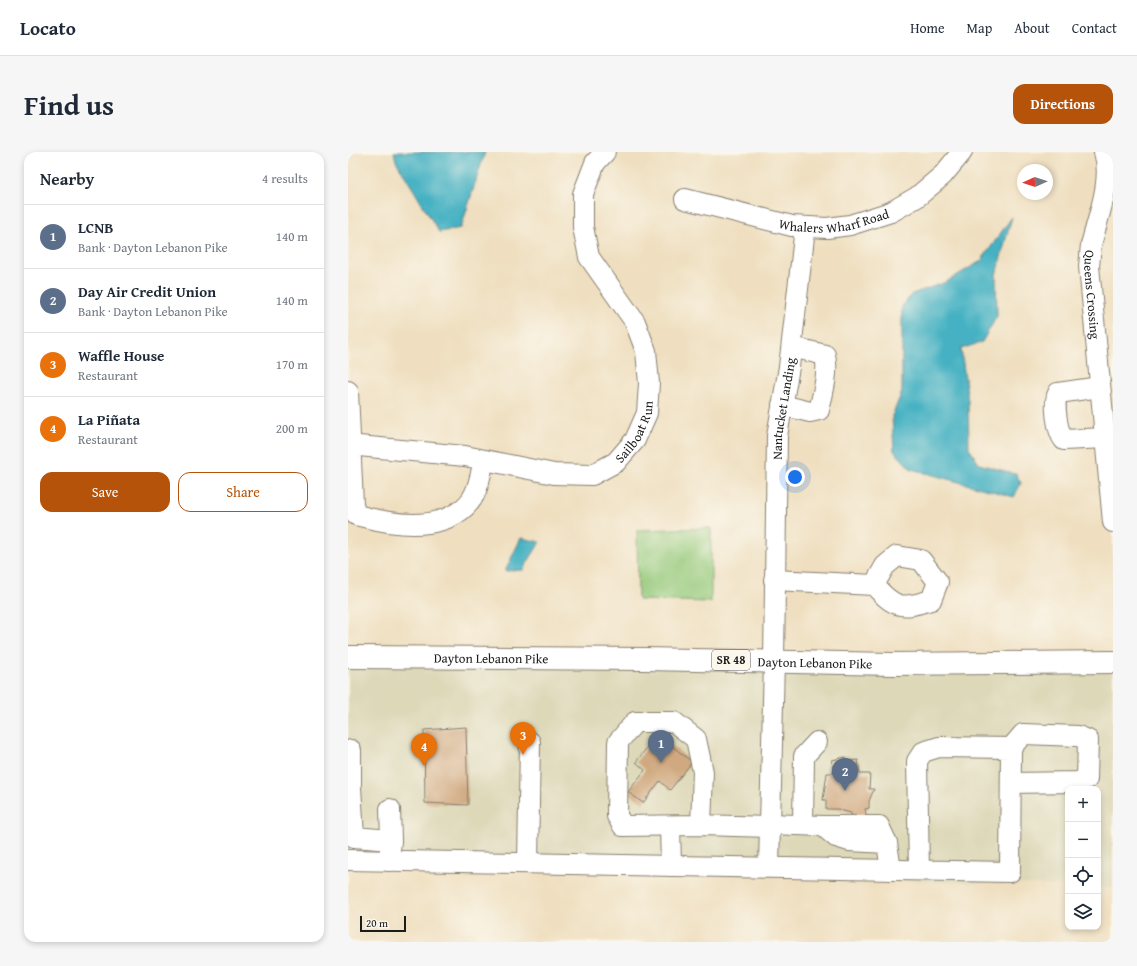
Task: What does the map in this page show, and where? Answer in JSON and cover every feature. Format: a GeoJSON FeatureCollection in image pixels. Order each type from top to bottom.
{"type":"FeatureCollection","features":[{"type":"Feature","properties":{"kind":"main road","name":"Dayton Lebanon Pike"},"geometry":{"type":"LineString","coordinates":[[348,657],[774,661],[892,664],[1113,662]]}},
{"type":"Feature","properties":{"kind":"street","name":"Sailboat Run"},"geometry":{"type":"LineString","coordinates":[[350,445],[465,456],[554,474],[592,475],[616,462],[635,440],[647,413],[649,383],[646,351],[636,322],[589,258],[583,227],[583,194],[595,163],[605,152]]}},
{"type":"Feature","properties":{"kind":"street","name":"Whalers Wharf Road"},"geometry":{"type":"LineString","coordinates":[[685,199],[805,228],[850,225],[891,212],[917,197],[934,183],[962,152]]}},
{"type":"Feature","properties":{"kind":"street","name":"Queens Crossing"},"geometry":{"type":"LineString","coordinates":[[1108,155],[1111,171],[1108,195],[1091,246],[1089,266],[1100,387],[1107,435],[1113,522]]}},
{"type":"Feature","properties":{"kind":"street","name":"Nantucket Landing"},"geometry":{"type":"LineString","coordinates":[[769,867],[777,436],[792,347],[805,228]]}},
{"type":"Feature","properties":{"kind":"street"},"geometry":{"type":"LineString","coordinates":[[782,405],[810,412],[819,410],[822,398],[827,362],[824,355],[792,347]]}},
{"type":"Feature","properties":{"kind":"street"},"geometry":{"type":"LineString","coordinates":[[1100,387],[1058,393],[1056,396],[1058,424],[1060,436],[1064,440],[1107,435]]}},
{"type":"Feature","properties":{"kind":"street"},"geometry":{"type":"LineString","coordinates":[[348,391],[353,505],[356,516],[378,521],[410,524],[444,521],[466,506],[478,488],[484,460]]}},
{"type":"Feature","properties":{"kind":"street"},"geometry":{"type":"LineString","coordinates":[[774,580],[874,585]]}},
{"type":"Feature","properties":{"kind":"street"},"geometry":{"type":"LineString","coordinates":[[701,825],[703,772],[696,739],[674,722],[635,722],[618,742],[617,816],[623,826],[770,826],[803,824],[823,826],[836,837],[849,841],[883,835],[891,870]]}},
{"type":"Feature","properties":{"kind":"street"},"geometry":{"type":"LineString","coordinates":[[348,860],[1010,872],[1011,748],[1023,734],[1078,736],[1088,740],[1087,779],[1077,782],[1011,783]]}},
{"type":"Feature","properties":{"kind":"street"},"geometry":{"type":"LineString","coordinates":[[528,863],[530,742]]}},
{"type":"Feature","properties":{"kind":"street"},"geometry":{"type":"LineString","coordinates":[[803,824],[804,756],[816,742]]}},
{"type":"Feature","properties":{"kind":"street"},"geometry":{"type":"LineString","coordinates":[[919,870],[917,762],[923,752],[938,747],[1011,748]]}},
{"type":"Feature","properties":{"kind":"street"},"geometry":{"type":"LineString","coordinates":[[351,750],[351,787],[354,837],[391,840]]}},
{"type":"Feature","properties":{"kind":"street"},"geometry":{"type":"LineString","coordinates":[[389,861],[391,840],[390,809]]}},
{"type":"Feature","properties":{"kind":"street"},"geometry":{"type":"LineString","coordinates":[[670,826],[671,866]]}},
{"type":"Feature","properties":{"kind":"shaded area"},"geometry":{"type":"Polygon","coordinates":[[[348,656],[1113,662],[1113,887],[1101,887],[1101,786],[1065,786],[1065,886],[348,861],[348,656]]]}},
{"type":"Feature","properties":{"kind":"green space"},"geometry":{"type":"Polygon","coordinates":[[[711,528],[711,602],[638,600],[637,530],[711,528]]]}},
{"type":"Feature","properties":{"kind":"water"},"geometry":{"type":"Polygon","coordinates":[[[394,152],[485,152],[461,228],[439,232],[396,161],[394,152]]]}},
{"type":"Feature","properties":{"kind":"water"},"geometry":{"type":"Polygon","coordinates":[[[1012,217],[996,275],[997,316],[982,342],[961,349],[968,401],[969,448],[979,464],[1016,474],[1021,483],[1014,497],[911,469],[894,451],[892,416],[902,392],[902,307],[912,294],[946,282],[981,261],[1012,217]]]}},
{"type":"Feature","properties":{"kind":"water"},"geometry":{"type":"Polygon","coordinates":[[[521,538],[540,542],[523,570],[505,571],[521,538]]]}},
{"type":"Feature","properties":{"kind":"building"},"geometry":{"type":"Polygon","coordinates":[[[466,727],[468,805],[425,803],[424,730],[466,727]]]}},
{"type":"Feature","properties":{"kind":"building"},"geometry":{"type":"Polygon","coordinates":[[[657,734],[692,762],[670,790],[660,781],[643,803],[628,792],[645,770],[636,762],[657,734]]]}},
{"type":"Feature","properties":{"kind":"building"},"geometry":{"type":"Polygon","coordinates":[[[846,757],[846,761],[858,760],[860,774],[870,774],[869,789],[874,789],[869,801],[869,808],[865,809],[870,833],[855,836],[851,813],[840,809],[826,809],[826,800],[823,800],[827,773],[834,773],[832,760],[846,757]]]}},
{"type":"Feature","properties":{"kind":"place","name":"Waffle House"},"geometry":{"type":"Point","coordinates":[523,755]}},
{"type":"Feature","properties":{"kind":"place","name":"LCNB"},"geometry":{"type":"Point","coordinates":[661,763]}},
{"type":"Feature","properties":{"kind":"place","name":"La Piñata"},"geometry":{"type":"Point","coordinates":[424,766]}},
{"type":"Feature","properties":{"kind":"place","name":"Day Air Credit Union"},"geometry":{"type":"Point","coordinates":[845,791]}}]}
